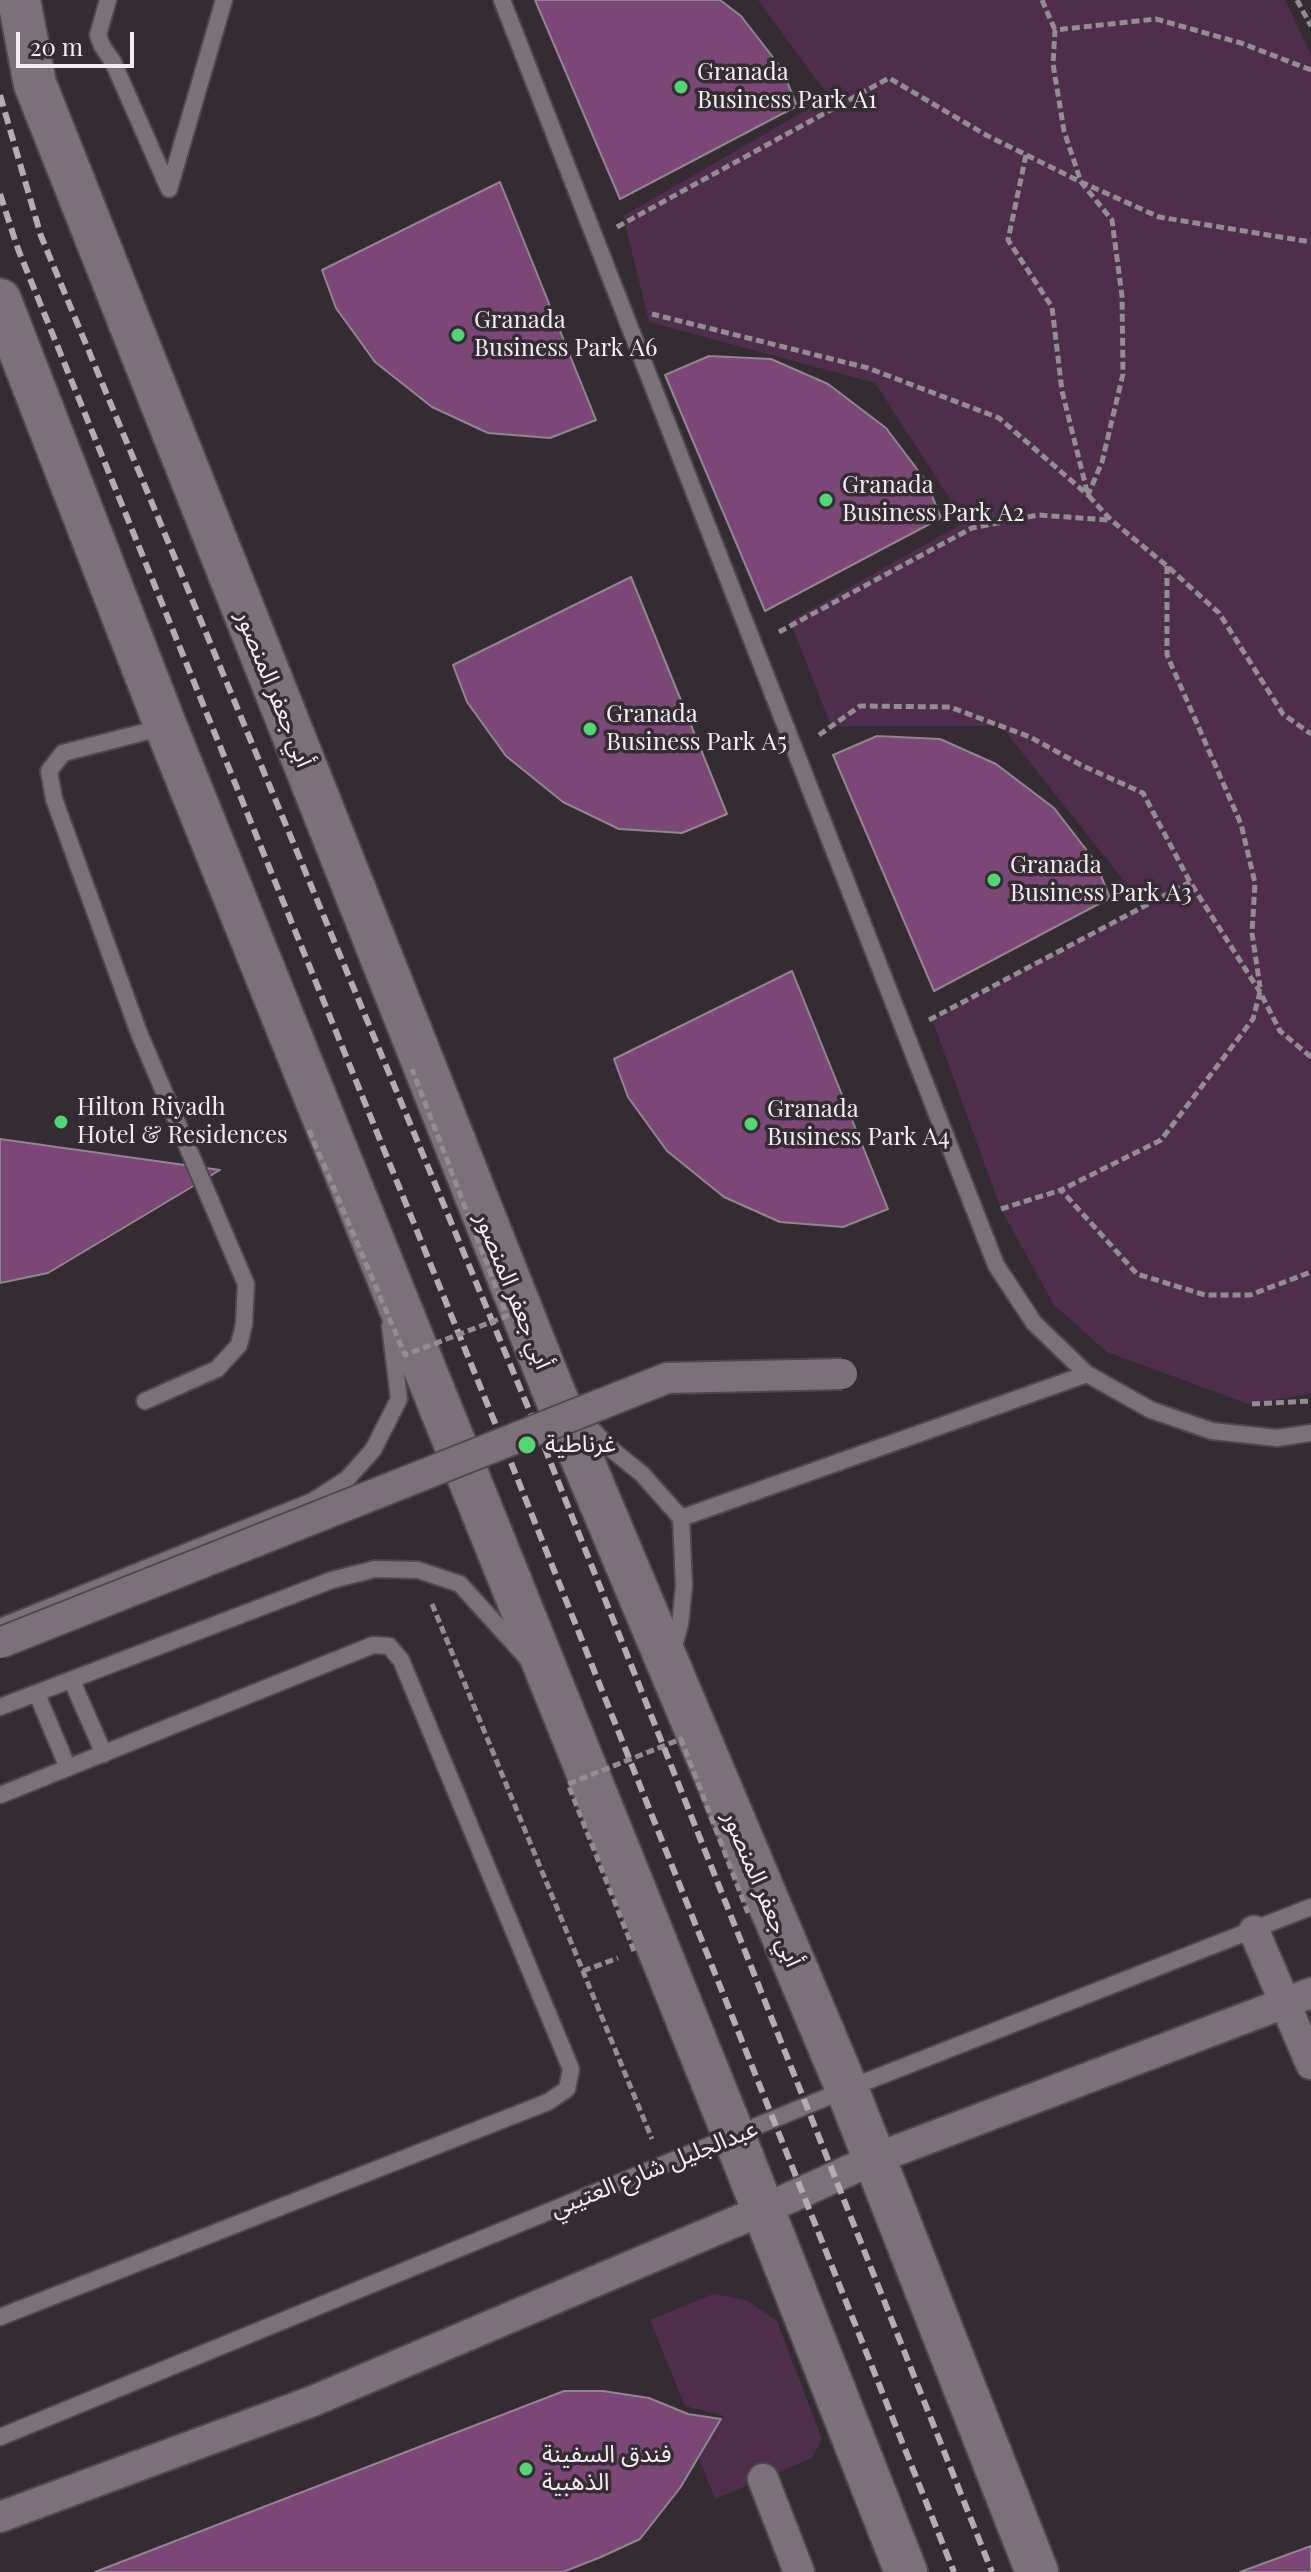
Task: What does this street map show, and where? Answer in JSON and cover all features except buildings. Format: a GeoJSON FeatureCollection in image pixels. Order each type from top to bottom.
{"type":"FeatureCollection","features":[{"type":"Feature","properties":{"kind":"street","name":"أبي جعفر المنصور"},"geometry":{"type":"LineString","coordinates":[[19,0],[35,84],[553,1390],[847,2089],[1037,2572]]}},
{"type":"Feature","properties":{"kind":"street"},"geometry":{"type":"LineString","coordinates":[[0,300],[166,727],[734,2136],[906,2572]]}},
{"type":"Feature","properties":{"kind":"street"},"geometry":{"type":"LineString","coordinates":[[0,1643],[667,1378],[842,1374]]}},
{"type":"Feature","properties":{"kind":"street"},"geometry":{"type":"LineString","coordinates":[[1254,1931],[1298,1998],[1311,2064]]}},
{"type":"Feature","properties":{"kind":"street"},"geometry":{"type":"LineString","coordinates":[[0,2517],[313,2401],[763,2210],[874,2159],[1298,1998]]}},
{"type":"Feature","properties":{"kind":"street"},"geometry":{"type":"LineString","coordinates":[[763,2479],[799,2572]]}},
{"type":"Feature","properties":{"kind":"lane"},"geometry":{"type":"LineString","coordinates":[[108,0],[98,35],[169,189],[224,0]]}},
{"type":"Feature","properties":{"kind":"lane"},"geometry":{"type":"LineString","coordinates":[[502,0],[996,1265],[1034,1323],[1087,1374],[1151,1410],[1212,1431],[1277,1438],[1311,1433]]}},
{"type":"Feature","properties":{"kind":"lane"},"geometry":{"type":"LineString","coordinates":[[145,1401],[217,1369],[239,1345],[244,1324],[246,1284],[139,1033],[54,799],[49,771],[63,753],[166,727]]}},
{"type":"Feature","properties":{"kind":"lane"},"geometry":{"type":"LineString","coordinates":[[0,1627],[313,1501],[347,1479],[373,1450],[399,1399],[383,1265]]}},
{"type":"Feature","properties":{"kind":"lane"},"geometry":{"type":"LineString","coordinates":[[681,1518],[1087,1374]]}},
{"type":"Feature","properties":{"kind":"lane"},"geometry":{"type":"LineString","coordinates":[[553,1390],[611,1449],[642,1474],[681,1518],[684,1586],[680,1624],[668,1666]]}},
{"type":"Feature","properties":{"kind":"lane"},"geometry":{"type":"LineString","coordinates":[[0,1707],[332,1580],[375,1569],[418,1570],[460,1584],[553,1687]]}},
{"type":"Feature","properties":{"kind":"lane"},"geometry":{"type":"LineString","coordinates":[[0,1795],[373,1645],[389,1646],[401,1660],[571,2069],[567,2089],[548,2102],[0,2317]]}},
{"type":"Feature","properties":{"kind":"lane"},"geometry":{"type":"LineString","coordinates":[[72,1681],[104,1754]]}},
{"type":"Feature","properties":{"kind":"lane"},"geometry":{"type":"LineString","coordinates":[[37,1694],[68,1768]]}},
{"type":"Feature","properties":{"kind":"lane","name":"عبدالجليل شارع العتيبي"},"geometry":{"type":"LineString","coordinates":[[0,2437],[847,2089],[1311,1907]]}},
{"type":"Feature","properties":{"kind":"path"},"geometry":{"type":"LineString","coordinates":[[1042,0],[1055,30],[1053,64],[1064,131],[1081,182],[1112,220],[1123,312],[1123,374],[1102,462],[1088,495]]}},
{"type":"Feature","properties":{"kind":"path"},"geometry":{"type":"LineString","coordinates":[[1297,0],[1311,26]]}},
{"type":"Feature","properties":{"kind":"path"},"geometry":{"type":"LineString","coordinates":[[1055,30],[1156,19],[1241,43],[1311,70]]}},
{"type":"Feature","properties":{"kind":"path"},"geometry":{"type":"LineString","coordinates":[[595,239],[889,78],[986,135],[1159,217],[1311,242]]}},
{"type":"Feature","properties":{"kind":"path"},"geometry":{"type":"LineString","coordinates":[[1026,155],[1008,240],[1052,307],[1062,391],[1088,495]]}},
{"type":"Feature","properties":{"kind":"path"},"geometry":{"type":"LineString","coordinates":[[621,306],[868,368],[999,418],[1219,613],[1283,714],[1311,734]]}},
{"type":"Feature","properties":{"kind":"path"},"geometry":{"type":"LineString","coordinates":[[754,646],[972,528],[1038,515],[1111,520]]}},
{"type":"Feature","properties":{"kind":"path"},"geometry":{"type":"LineString","coordinates":[[976,1216],[1061,1190],[1161,1140],[1253,1019],[1260,992],[1252,933],[1255,883],[1241,824],[1167,655],[1167,566]]}},
{"type":"Feature","properties":{"kind":"path"},"geometry":{"type":"LineString","coordinates":[[795,751],[860,706],[950,707],[1030,737],[1081,765],[1143,793],[1190,882],[1260,992],[1280,1031],[1311,1057]]}},
{"type":"Feature","properties":{"kind":"path"},"geometry":{"type":"LineString","coordinates":[[905,1033],[1190,882]]}},
{"type":"Feature","properties":{"kind":"path"},"geometry":{"type":"LineString","coordinates":[[309,1130],[405,1355],[507,1316],[412,1069]]}},
{"type":"Feature","properties":{"kind":"path"},"geometry":{"type":"LineString","coordinates":[[1061,1190],[1137,1274],[1205,1295],[1250,1295],[1311,1272]]}},
{"type":"Feature","properties":{"kind":"path"},"geometry":{"type":"LineString","coordinates":[[1001,1209],[1008,1223]]}},
{"type":"Feature","properties":{"kind":"path"},"geometry":{"type":"LineString","coordinates":[[1248,1404],[1311,1401]]}},
{"type":"Feature","properties":{"kind":"path"},"geometry":{"type":"LineString","coordinates":[[418,1570],[663,2165]]}},
{"type":"Feature","properties":{"kind":"path"},"geometry":{"type":"LineString","coordinates":[[583,1971],[634,1951],[568,1784],[681,1739],[748,1913]]}},
{"type":"Feature","properties":{"kind":"shaded area"},"geometry":{"type":"Polygon","coordinates":[[[758,0],[1285,0],[1311,55],[1311,1394],[1248,1404],[1107,1352],[1054,1305],[1001,1209],[932,1019],[1144,906],[1001,726],[831,726],[790,621],[965,522],[875,383],[649,322],[623,216],[829,97],[758,0]]]}},
{"type":"Feature","properties":{"kind":"shaded area"},"geometry":{"type":"Polygon","coordinates":[[[713,2294],[746,2300],[777,2321],[822,2439],[812,2458],[715,2499],[699,2458],[724,2416],[685,2406],[650,2320],[713,2294]]]}},
{"type":"Feature","properties":{"kind":"railway"},"geometry":{"type":"LineString","coordinates":[[0,95],[41,236],[542,1441],[992,2572]]}},
{"type":"Feature","properties":{"kind":"railway"},"geometry":{"type":"LineString","coordinates":[[0,194],[18,249],[506,1450],[954,2572]]}},
{"type":"Feature","properties":{"kind":"place","name":"Granada Business Park A1"},"geometry":{"type":"Point","coordinates":[681,87]}},
{"type":"Feature","properties":{"kind":"place","name":"Granada Business Park A6"},"geometry":{"type":"Point","coordinates":[458,335]}},
{"type":"Feature","properties":{"kind":"place","name":"Granada Business Park A2"},"geometry":{"type":"Point","coordinates":[826,500]}},
{"type":"Feature","properties":{"kind":"place","name":"Granada Business Park A5"},"geometry":{"type":"Point","coordinates":[590,729]}},
{"type":"Feature","properties":{"kind":"place","name":"Granada Business Park A3"},"geometry":{"type":"Point","coordinates":[994,880]}},
{"type":"Feature","properties":{"kind":"place","name":"Hilton Riyadh Hotel & Residences"},"geometry":{"type":"Point","coordinates":[61,1122]}},
{"type":"Feature","properties":{"kind":"place","name":"Granada Business Park A4"},"geometry":{"type":"Point","coordinates":[751,1124]}},
{"type":"Feature","properties":{"kind":"place","name":"غرناطية"},"geometry":{"type":"Point","coordinates":[527,1445]}},
{"type":"Feature","properties":{"kind":"place","name":"فندق السفينة الذهبية"},"geometry":{"type":"Point","coordinates":[526,2469]}}]}
